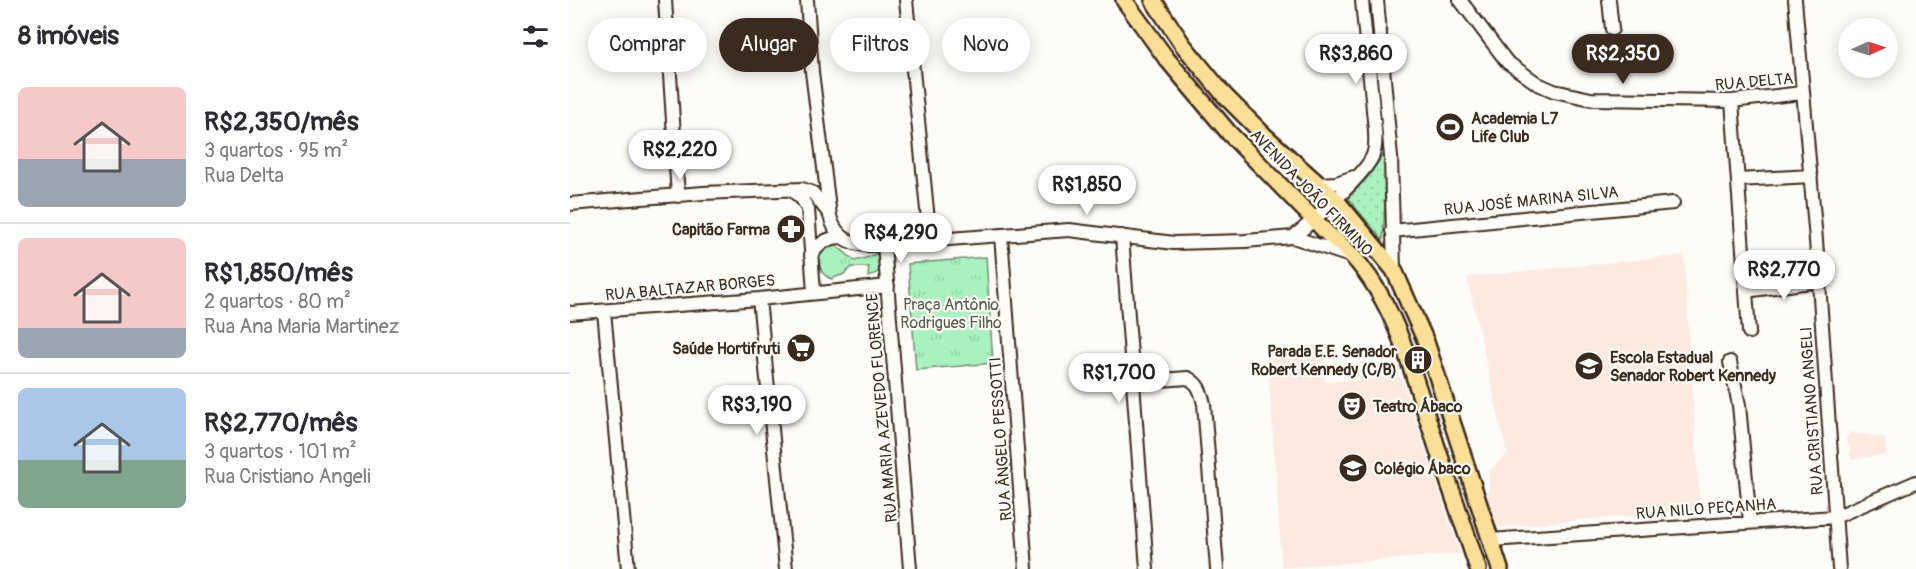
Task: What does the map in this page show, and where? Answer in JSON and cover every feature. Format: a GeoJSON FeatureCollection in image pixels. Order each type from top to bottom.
{"type":"FeatureCollection","features":[{"type":"Feature","properties":{"kind":"main road","name":"AVENIDA JOÃO FIRMINO"},"geometry":{"type":"LineString","coordinates":[[1124,0],[1166,58],[1229,133],[1354,257],[1373,284],[1399,335],[1478,569]]}},
{"type":"Feature","properties":{"kind":"main road","name":"AVENIDA JOÃO FIRMINO"},"geometry":{"type":"LineString","coordinates":[[1153,0],[1183,45],[1225,96],[1335,199],[1394,270],[1426,342],[1500,569]]}},
{"type":"Feature","properties":{"kind":"street"},"geometry":{"type":"LineString","coordinates":[[665,0],[678,196]]}},
{"type":"Feature","properties":{"kind":"street"},"geometry":{"type":"LineString","coordinates":[[807,0],[817,122],[830,216],[834,229],[849,242],[862,245],[884,244],[1069,230],[1195,244],[1293,237],[1354,257]]}},
{"type":"Feature","properties":{"kind":"street"},"geometry":{"type":"LineString","coordinates":[[906,0],[930,240]]}},
{"type":"Feature","properties":{"kind":"street"},"geometry":{"type":"LineString","coordinates":[[1293,237],[1316,220],[1373,157],[1375,142],[1362,0]]}},
{"type":"Feature","properties":{"kind":"street"},"geometry":{"type":"LineString","coordinates":[[1377,0],[1391,158],[1394,270]]}},
{"type":"Feature","properties":{"kind":"street"},"geometry":{"type":"LineString","coordinates":[[1609,0],[1612,29]]}},
{"type":"Feature","properties":{"kind":"street","name":"RUA CRISTIANO ANGELI"},"geometry":{"type":"LineString","coordinates":[[1796,0],[1839,569]]}},
{"type":"Feature","properties":{"kind":"street","name":"RUA DELTA"},"geometry":{"type":"LineString","coordinates":[[1464,3],[1507,62],[1538,84],[1554,91],[1591,99],[1732,101],[1802,93]]}},
{"type":"Feature","properties":{"kind":"street"},"geometry":{"type":"LineString","coordinates":[[1732,101],[1749,332]]}},
{"type":"Feature","properties":{"kind":"street"},"geometry":{"type":"LineString","coordinates":[[1319,184],[1336,183],[1358,176]]}},
{"type":"Feature","properties":{"kind":"street"},"geometry":{"type":"LineString","coordinates":[[1738,180],[1810,176]]}},
{"type":"Feature","properties":{"kind":"street"},"geometry":{"type":"LineString","coordinates":[[791,189],[802,199],[808,209],[814,292]]}},
{"type":"Feature","properties":{"kind":"street"},"geometry":{"type":"LineString","coordinates":[[570,204],[791,189],[810,190],[817,196],[830,216]]}},
{"type":"Feature","properties":{"kind":"street","name":"RUA JOSÉ MARINA SILVA"},"geometry":{"type":"LineString","coordinates":[[1392,231],[1673,203]]}},
{"type":"Feature","properties":{"kind":"street","name":"RUA ÂNGELO PESSOTTI"},"geometry":{"type":"LineString","coordinates":[[1001,235],[1026,569]]}},
{"type":"Feature","properties":{"kind":"street"},"geometry":{"type":"LineString","coordinates":[[1122,236],[1147,569]]}},
{"type":"Feature","properties":{"kind":"street"},"geometry":{"type":"LineString","coordinates":[[811,256],[827,239],[841,237]]}},
{"type":"Feature","properties":{"kind":"street","name":"RUA MARIA AZEVEDO FLORENCE"},"geometry":{"type":"LineString","coordinates":[[884,244],[910,569]]}},
{"type":"Feature","properties":{"kind":"street"},"geometry":{"type":"LineString","coordinates":[[1746,291],[1818,281]]}},
{"type":"Feature","properties":{"kind":"street","name":"RUA BALTAZAR BORGES"},"geometry":{"type":"LineString","coordinates":[[570,313],[759,299],[888,286]]}},
{"type":"Feature","properties":{"kind":"street"},"geometry":{"type":"LineString","coordinates":[[759,299],[786,569]]}},
{"type":"Feature","properties":{"kind":"street"},"geometry":{"type":"LineString","coordinates":[[604,311],[628,569]]}},
{"type":"Feature","properties":{"kind":"street"},"geometry":{"type":"LineString","coordinates":[[1730,362],[1739,405],[1750,522]]}},
{"type":"Feature","properties":{"kind":"street"},"geometry":{"type":"LineString","coordinates":[[1133,382],[1188,378],[1196,382],[1201,391],[1204,404],[1216,569]]}},
{"type":"Feature","properties":{"kind":"street","name":"RUA NILO PEÇANHA"},"geometry":{"type":"LineString","coordinates":[[1490,540],[1835,517],[1916,482]]}},
{"type":"Feature","properties":{"kind":"shaded area","name":"Escola Estadual Senador Robert Kennedy"},"geometry":{"type":"Polygon","coordinates":[[[1684,255],[1700,510],[1501,527],[1492,522],[1485,505],[1489,490],[1489,471],[1507,454],[1467,277],[1684,255]]]}},
{"type":"Feature","properties":{"kind":"shaded area","name":"Colégio Ábaco"},"geometry":{"type":"Polygon","coordinates":[[[1321,344],[1325,382],[1401,377],[1460,554],[1282,568],[1267,349],[1321,344]]]}},
{"type":"Feature","properties":{"kind":"shaded area"},"geometry":{"type":"Polygon","coordinates":[[[1851,432],[1885,438],[1886,455],[1850,460],[1850,447],[1846,442],[1846,437],[1851,432]]]}},
{"type":"Feature","properties":{"kind":"green space"},"geometry":{"type":"Polygon","coordinates":[[[1385,152],[1383,241],[1348,198],[1368,177],[1385,152]]]}},
{"type":"Feature","properties":{"kind":"green space"},"geometry":{"type":"Polygon","coordinates":[[[829,244],[838,247],[855,261],[877,253],[880,268],[878,272],[868,277],[869,267],[852,267],[844,274],[831,279],[822,272],[820,267],[820,257],[829,244]]]}},
{"type":"Feature","properties":{"kind":"green space","name":"Praça Antônio Rodrigues Filho"},"geometry":{"type":"Polygon","coordinates":[[[986,257],[993,363],[916,370],[908,264],[986,257]]]}},
{"type":"Feature","properties":{"kind":"place","name":"Academia L7 Life Club"},"geometry":{"type":"Point","coordinates":[1450,127]}},
{"type":"Feature","properties":{"kind":"place","name":"Capitão Farma"},"geometry":{"type":"Point","coordinates":[791,229]}},
{"type":"Feature","properties":{"kind":"place","name":"Saúde Hortifruti"},"geometry":{"type":"Point","coordinates":[801,348]}},
{"type":"Feature","properties":{"kind":"place","name":"Parada E.E. Senador Robert Kennedy (C/B)"},"geometry":{"type":"Point","coordinates":[1418,360]}},
{"type":"Feature","properties":{"kind":"place","name":"Escola Estadual Senador Robert Kennedy"},"geometry":{"type":"Point","coordinates":[1589,366]}},
{"type":"Feature","properties":{"kind":"place","name":"Teatro Ábaco"},"geometry":{"type":"Point","coordinates":[1352,406]}},
{"type":"Feature","properties":{"kind":"place","name":"Colégio Ábaco"},"geometry":{"type":"Point","coordinates":[1353,468]}}]}
